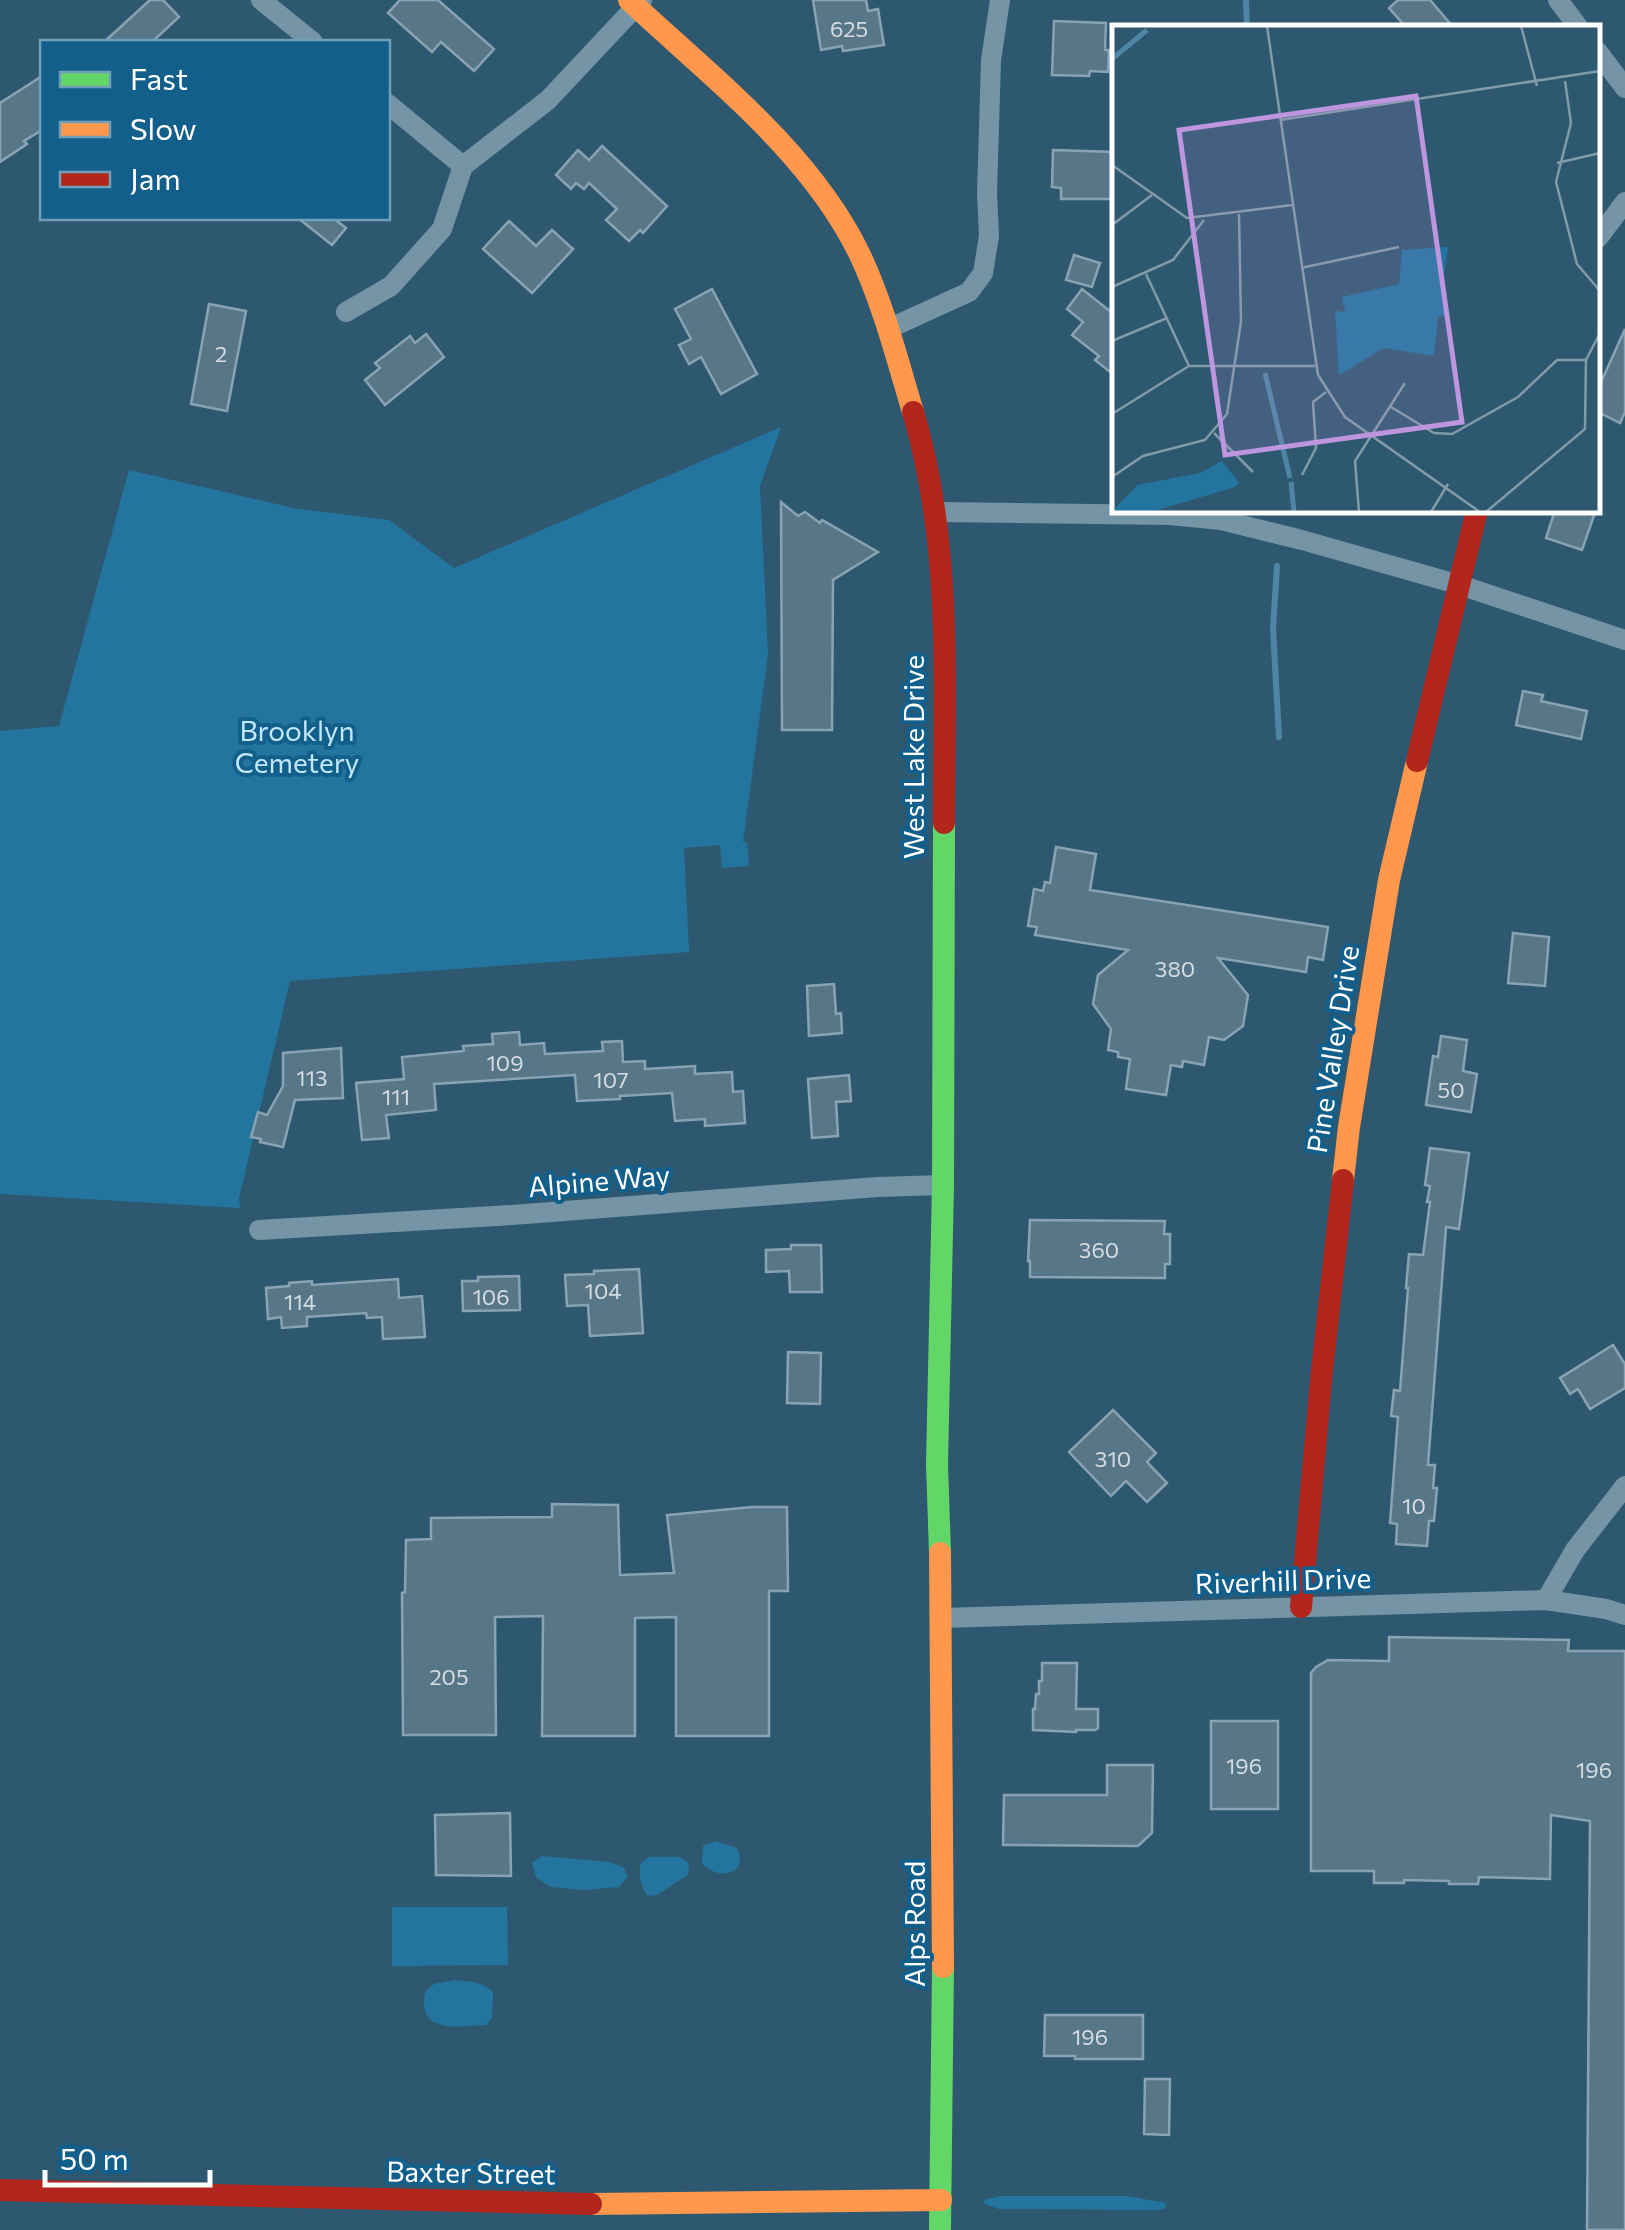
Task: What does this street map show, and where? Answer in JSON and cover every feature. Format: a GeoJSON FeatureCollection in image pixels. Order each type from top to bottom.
{"type":"FeatureCollection","features":[{"type":"Feature","properties":{"kind":"main road","name":"West Lake Drive"},"geometry":{"type":"LineString","coordinates":[[636,2],[769,130],[812,178],[859,254],[888,329],[925,453],[942,572],[944,666],[943,1185],[937,1464],[942,1618]]}},
{"type":"Feature","properties":{"kind":"main road","name":"Pine Valley Drive"},"geometry":{"type":"LineString","coordinates":[[1301,1606],[1323,1361],[1352,1110],[1389,880],[1477,512]]}},
{"type":"Feature","properties":{"kind":"main road","name":"Alps Road"},"geometry":{"type":"LineString","coordinates":[[940,2230],[945,1948],[942,1618]]}},
{"type":"Feature","properties":{"kind":"main road","name":"Baxter Street"},"geometry":{"type":"LineString","coordinates":[[0,2190],[573,2204],[940,2200]]}},
{"type":"Feature","properties":{"kind":"street"},"geometry":{"type":"LineString","coordinates":[[261,0],[311,40]]}},
{"type":"Feature","properties":{"kind":"street"},"geometry":{"type":"LineString","coordinates":[[888,329],[969,292],[983,273],[989,236],[991,60],[1000,0]]}},
{"type":"Feature","properties":{"kind":"street"},"geometry":{"type":"LineString","coordinates":[[1558,0],[1577,25]]}},
{"type":"Feature","properties":{"kind":"street"},"geometry":{"type":"LineString","coordinates":[[346,312],[392,286],[442,229],[463,166],[548,100],[636,2]]}},
{"type":"Feature","properties":{"kind":"street"},"geometry":{"type":"LineString","coordinates":[[1600,55],[1625,88]]}},
{"type":"Feature","properties":{"kind":"street"},"geometry":{"type":"LineString","coordinates":[[390,106],[463,166]]}},
{"type":"Feature","properties":{"kind":"street"},"geometry":{"type":"LineString","coordinates":[[1600,235],[1625,202]]}},
{"type":"Feature","properties":{"kind":"street"},"geometry":{"type":"LineString","coordinates":[[936,512],[1170,515],[1221,520],[1460,585],[1625,640]]}},
{"type":"Feature","properties":{"kind":"street","name":"Alpine Way"},"geometry":{"type":"LineString","coordinates":[[259,1230],[943,1185]]}},
{"type":"Feature","properties":{"kind":"street"},"geometry":{"type":"LineString","coordinates":[[1546,1600],[1575,1550],[1625,1486]]}},
{"type":"Feature","properties":{"kind":"street","name":"Riverhill Drive"},"geometry":{"type":"LineString","coordinates":[[942,1618],[1546,1600],[1625,1615]]}},
{"type":"Feature","properties":{"kind":"green space","name":"Brooklyn Cemetery"},"geometry":{"type":"Polygon","coordinates":[[[781,427],[760,486],[768,654],[743,842],[747,842],[749,866],[722,868],[720,845],[684,848],[689,952],[290,981],[239,1198],[240,1208],[0,1194],[0,731],[59,726],[129,470],[298,509],[389,520],[454,568],[781,427]]]}},
{"type":"Feature","properties":{"kind":"green space"},"geometry":{"type":"Polygon","coordinates":[[[716,1841],[737,1848],[738,1868],[719,1873],[702,1864],[703,1846],[716,1841]]]}},
{"type":"Feature","properties":{"kind":"green space"},"geometry":{"type":"Polygon","coordinates":[[[542,1856],[608,1862],[623,1867],[628,1876],[619,1887],[551,1887],[536,1877],[532,1863],[542,1856]]]}},
{"type":"Feature","properties":{"kind":"green space"},"geometry":{"type":"Polygon","coordinates":[[[649,1857],[680,1857],[689,1863],[688,1875],[655,1896],[647,1895],[641,1884],[640,1864],[649,1857]]]}},
{"type":"Feature","properties":{"kind":"green space"},"geometry":{"type":"Polygon","coordinates":[[[392,1907],[507,1907],[508,1965],[392,1966],[392,1907]]]}},
{"type":"Feature","properties":{"kind":"green space"},"geometry":{"type":"Polygon","coordinates":[[[455,1980],[481,1984],[493,1993],[492,2018],[486,2025],[442,2025],[427,2015],[425,1992],[434,1984],[455,1980]]]}},
{"type":"Feature","properties":{"kind":"green space"},"geometry":{"type":"Polygon","coordinates":[[[1001,2196],[1127,2196],[1166,2203],[1159,2210],[999,2209],[985,2204],[984,2200],[1001,2196]]]}},
{"type":"Feature","properties":{"kind":"building"},"geometry":{"type":"Polygon","coordinates":[[[150,0],[163,0],[179,17],[154,40],[106,40],[150,0]]]}},
{"type":"Feature","properties":{"kind":"building"},"geometry":{"type":"Polygon","coordinates":[[[400,0],[438,0],[494,49],[474,71],[441,42],[432,52],[388,13],[400,0]]]}},
{"type":"Feature","properties":{"kind":"building"},"geometry":{"type":"Polygon","coordinates":[[[813,0],[866,0],[868,11],[878,9],[884,45],[821,50],[813,0]]]}},
{"type":"Feature","properties":{"kind":"building"},"geometry":{"type":"Polygon","coordinates":[[[1398,0],[1430,0],[1451,25],[1404,25],[1389,8],[1398,0]]]}},
{"type":"Feature","properties":{"kind":"building"},"geometry":{"type":"Polygon","coordinates":[[[1054,21],[1106,23],[1108,72],[1052,75],[1054,21]]]}},
{"type":"Feature","properties":{"kind":"building"},"geometry":{"type":"Polygon","coordinates":[[[40,77],[40,131],[0,162],[0,103],[40,77]]]}},
{"type":"Feature","properties":{"kind":"building"},"geometry":{"type":"Polygon","coordinates":[[[602,146],[667,206],[643,233],[640,230],[629,241],[606,220],[617,209],[589,183],[584,189],[576,183],[571,189],[556,175],[578,150],[589,160],[602,146]]]}},
{"type":"Feature","properties":{"kind":"building"},"geometry":{"type":"Polygon","coordinates":[[[1053,150],[1112,152],[1112,199],[1061,199],[1061,188],[1052,187],[1053,150]]]}},
{"type":"Feature","properties":{"kind":"building"},"geometry":{"type":"Polygon","coordinates":[[[301,220],[336,220],[346,228],[332,245],[301,220]]]}},
{"type":"Feature","properties":{"kind":"building"},"geometry":{"type":"Polygon","coordinates":[[[509,221],[536,246],[552,230],[573,249],[532,293],[483,249],[509,221]]]}},
{"type":"Feature","properties":{"kind":"building"},"geometry":{"type":"Polygon","coordinates":[[[1074,255],[1100,263],[1092,287],[1066,280],[1074,255]]]}},
{"type":"Feature","properties":{"kind":"building"},"geometry":{"type":"Polygon","coordinates":[[[712,289],[757,374],[721,394],[701,357],[689,364],[679,345],[691,339],[675,309],[712,289]]]}},
{"type":"Feature","properties":{"kind":"building"},"geometry":{"type":"Polygon","coordinates":[[[1082,289],[1112,313],[1112,374],[1095,360],[1099,356],[1072,335],[1083,322],[1067,309],[1082,289]]]}},
{"type":"Feature","properties":{"kind":"building"},"geometry":{"type":"Polygon","coordinates":[[[209,304],[246,311],[227,411],[191,404],[209,304]]]}},
{"type":"Feature","properties":{"kind":"building"},"geometry":{"type":"Polygon","coordinates":[[[1625,329],[1625,412],[1620,423],[1600,413],[1600,385],[1625,329]]]}},
{"type":"Feature","properties":{"kind":"building"},"geometry":{"type":"Polygon","coordinates":[[[426,334],[444,357],[385,405],[365,380],[380,368],[375,363],[410,336],[415,343],[426,334]]]}},
{"type":"Feature","properties":{"kind":"building"},"geometry":{"type":"Polygon","coordinates":[[[781,502],[798,516],[805,512],[878,552],[833,580],[832,730],[782,730],[781,502]]]}},
{"type":"Feature","properties":{"kind":"building"},"geometry":{"type":"Polygon","coordinates":[[[1554,512],[1595,512],[1582,550],[1546,538],[1554,512]]]}},
{"type":"Feature","properties":{"kind":"building"},"geometry":{"type":"Polygon","coordinates":[[[1523,691],[1543,695],[1541,701],[1587,711],[1581,739],[1516,725],[1523,691]]]}},
{"type":"Feature","properties":{"kind":"building"},"geometry":{"type":"Polygon","coordinates":[[[1056,847],[1096,854],[1090,890],[1328,927],[1323,960],[1308,957],[1306,972],[1218,958],[1248,995],[1243,1026],[1224,1040],[1209,1037],[1204,1065],[1183,1061],[1182,1067],[1171,1065],[1166,1095],[1126,1089],[1130,1059],[1108,1050],[1111,1029],[1093,1004],[1098,975],[1128,950],[1035,935],[1037,927],[1028,926],[1034,889],[1043,891],[1045,882],[1050,883],[1056,847]]]}},
{"type":"Feature","properties":{"kind":"building"},"geometry":{"type":"Polygon","coordinates":[[[1513,933],[1549,937],[1545,986],[1508,983],[1513,933]]]}},
{"type":"Feature","properties":{"kind":"building"},"geometry":{"type":"Polygon","coordinates":[[[834,984],[842,1033],[809,1036],[807,986],[834,984]]]}},
{"type":"Feature","properties":{"kind":"building"},"geometry":{"type":"Polygon","coordinates":[[[519,1032],[520,1045],[544,1043],[545,1054],[603,1051],[602,1042],[622,1041],[623,1062],[645,1061],[645,1069],[695,1066],[695,1074],[732,1072],[733,1092],[743,1091],[745,1123],[705,1126],[705,1119],[675,1121],[672,1093],[577,1101],[575,1075],[434,1084],[436,1110],[386,1115],[389,1138],[362,1140],[356,1083],[404,1079],[402,1057],[464,1051],[463,1046],[493,1044],[492,1034],[519,1032]]]}},
{"type":"Feature","properties":{"kind":"building"},"geometry":{"type":"Polygon","coordinates":[[[1441,1036],[1467,1040],[1463,1071],[1477,1074],[1471,1112],[1426,1105],[1433,1056],[1438,1057],[1441,1036]]]}},
{"type":"Feature","properties":{"kind":"building"},"geometry":{"type":"Polygon","coordinates":[[[341,1048],[343,1098],[295,1100],[283,1147],[251,1137],[258,1112],[267,1115],[283,1086],[283,1053],[341,1048]]]}},
{"type":"Feature","properties":{"kind":"building"},"geometry":{"type":"Polygon","coordinates":[[[849,1075],[851,1101],[836,1102],[838,1136],[812,1138],[808,1079],[849,1075]]]}},
{"type":"Feature","properties":{"kind":"building"},"geometry":{"type":"Polygon","coordinates":[[[1430,1148],[1469,1153],[1459,1229],[1446,1227],[1428,1465],[1435,1465],[1433,1488],[1437,1488],[1427,1546],[1396,1544],[1397,1524],[1390,1523],[1398,1417],[1391,1416],[1394,1390],[1400,1391],[1409,1254],[1423,1255],[1430,1202],[1430,1186],[1425,1185],[1430,1148]]]}},
{"type":"Feature","properties":{"kind":"building"},"geometry":{"type":"Polygon","coordinates":[[[1030,1220],[1165,1221],[1164,1234],[1170,1234],[1170,1264],[1165,1264],[1165,1278],[1030,1277],[1030,1220]]]}},
{"type":"Feature","properties":{"kind":"building"},"geometry":{"type":"Polygon","coordinates":[[[791,1245],[821,1245],[822,1292],[790,1292],[789,1271],[766,1272],[766,1250],[791,1249],[791,1245]]]}},
{"type":"Feature","properties":{"kind":"building"},"geometry":{"type":"Polygon","coordinates":[[[639,1269],[643,1333],[590,1336],[588,1305],[567,1306],[565,1275],[639,1269]]]}},
{"type":"Feature","properties":{"kind":"building"},"geometry":{"type":"Polygon","coordinates":[[[519,1276],[520,1310],[463,1311],[462,1281],[519,1276]]]}},
{"type":"Feature","properties":{"kind":"building"},"geometry":{"type":"Polygon","coordinates":[[[398,1279],[399,1298],[422,1296],[425,1337],[383,1339],[382,1317],[367,1318],[366,1313],[307,1317],[307,1326],[282,1328],[281,1317],[268,1319],[266,1288],[312,1281],[312,1285],[398,1279]]]}},
{"type":"Feature","properties":{"kind":"building"},"geometry":{"type":"Polygon","coordinates":[[[1613,1345],[1625,1364],[1625,1388],[1590,1409],[1578,1389],[1570,1394],[1560,1378],[1613,1345]]]}},
{"type":"Feature","properties":{"kind":"building"},"geometry":{"type":"Polygon","coordinates":[[[788,1352],[821,1353],[820,1404],[787,1403],[788,1352]]]}},
{"type":"Feature","properties":{"kind":"building"},"geometry":{"type":"Polygon","coordinates":[[[1113,1410],[1156,1453],[1147,1462],[1167,1483],[1147,1502],[1126,1481],[1111,1496],[1069,1452],[1113,1410]]]}},
{"type":"Feature","properties":{"kind":"building"},"geometry":{"type":"Polygon","coordinates":[[[552,1504],[618,1505],[620,1575],[674,1573],[667,1515],[787,1507],[788,1591],[769,1591],[769,1736],[676,1736],[676,1617],[635,1618],[635,1736],[542,1736],[543,1616],[495,1617],[496,1735],[403,1735],[402,1593],[406,1540],[431,1539],[431,1518],[552,1517],[552,1504]]]}},
{"type":"Feature","properties":{"kind":"building"},"geometry":{"type":"Polygon","coordinates":[[[1389,1637],[1569,1640],[1568,1651],[1625,1651],[1625,2230],[1587,2230],[1590,1821],[1551,1815],[1550,1879],[1479,1877],[1478,1884],[1404,1880],[1374,1883],[1374,1871],[1311,1871],[1311,1673],[1328,1660],[1389,1661],[1389,1637]]]}},
{"type":"Feature","properties":{"kind":"building"},"geometry":{"type":"Polygon","coordinates":[[[1042,1663],[1077,1663],[1076,1709],[1098,1709],[1098,1728],[1076,1732],[1033,1730],[1042,1663]]]}},
{"type":"Feature","properties":{"kind":"building"},"geometry":{"type":"Polygon","coordinates":[[[1211,1721],[1278,1721],[1278,1809],[1211,1809],[1211,1721]]]}},
{"type":"Feature","properties":{"kind":"building"},"geometry":{"type":"Polygon","coordinates":[[[1107,1765],[1153,1765],[1152,1833],[1138,1846],[1003,1845],[1004,1795],[1107,1795],[1107,1765]]]}},
{"type":"Feature","properties":{"kind":"building"},"geometry":{"type":"Polygon","coordinates":[[[510,1813],[511,1876],[436,1875],[435,1815],[510,1813]]]}},
{"type":"Feature","properties":{"kind":"building"},"geometry":{"type":"Polygon","coordinates":[[[1045,2015],[1143,2015],[1143,2059],[1044,2056],[1045,2015]]]}},
{"type":"Feature","properties":{"kind":"building"},"geometry":{"type":"Polygon","coordinates":[[[1145,2079],[1170,2079],[1169,2135],[1144,2134],[1145,2079]]]}},
{"type":"Feature","properties":{"kind":"waterway"},"geometry":{"type":"LineString","coordinates":[[1246,0],[1247,25]]}},
{"type":"Feature","properties":{"kind":"waterway"},"geometry":{"type":"LineString","coordinates":[[1277,566],[1273,629],[1279,737]]}},
{"type":"Feature","properties":{"kind":"traffic: fast"},"geometry":{"type":"LineString","coordinates":[[940,1553],[937,1465],[944,823]]}},
{"type":"Feature","properties":{"kind":"traffic: fast"},"geometry":{"type":"LineString","coordinates":[[940,2230],[943,1967]]}},
{"type":"Feature","properties":{"kind":"traffic: slow"},"geometry":{"type":"LineString","coordinates":[[629,0],[786,148],[838,216],[875,291],[913,412]]}},
{"type":"Feature","properties":{"kind":"traffic: slow"},"geometry":{"type":"LineString","coordinates":[[1343,1180],[1389,880],[1417,761]]}},
{"type":"Feature","properties":{"kind":"traffic: slow"},"geometry":{"type":"LineString","coordinates":[[940,1553],[943,1967]]}},
{"type":"Feature","properties":{"kind":"traffic: slow"},"geometry":{"type":"LineString","coordinates":[[591,2204],[941,2200]]}},
{"type":"Feature","properties":{"kind":"traffic: jam"},"geometry":{"type":"LineString","coordinates":[[913,412],[935,513],[944,616],[944,823]]}},
{"type":"Feature","properties":{"kind":"traffic: jam"},"geometry":{"type":"LineString","coordinates":[[1417,761],[1477,512]]}},
{"type":"Feature","properties":{"kind":"traffic: jam"},"geometry":{"type":"LineString","coordinates":[[1301,1607],[1343,1180]]}},
{"type":"Feature","properties":{"kind":"traffic: jam"},"geometry":{"type":"LineString","coordinates":[[0,2190],[591,2204]]}}]}
